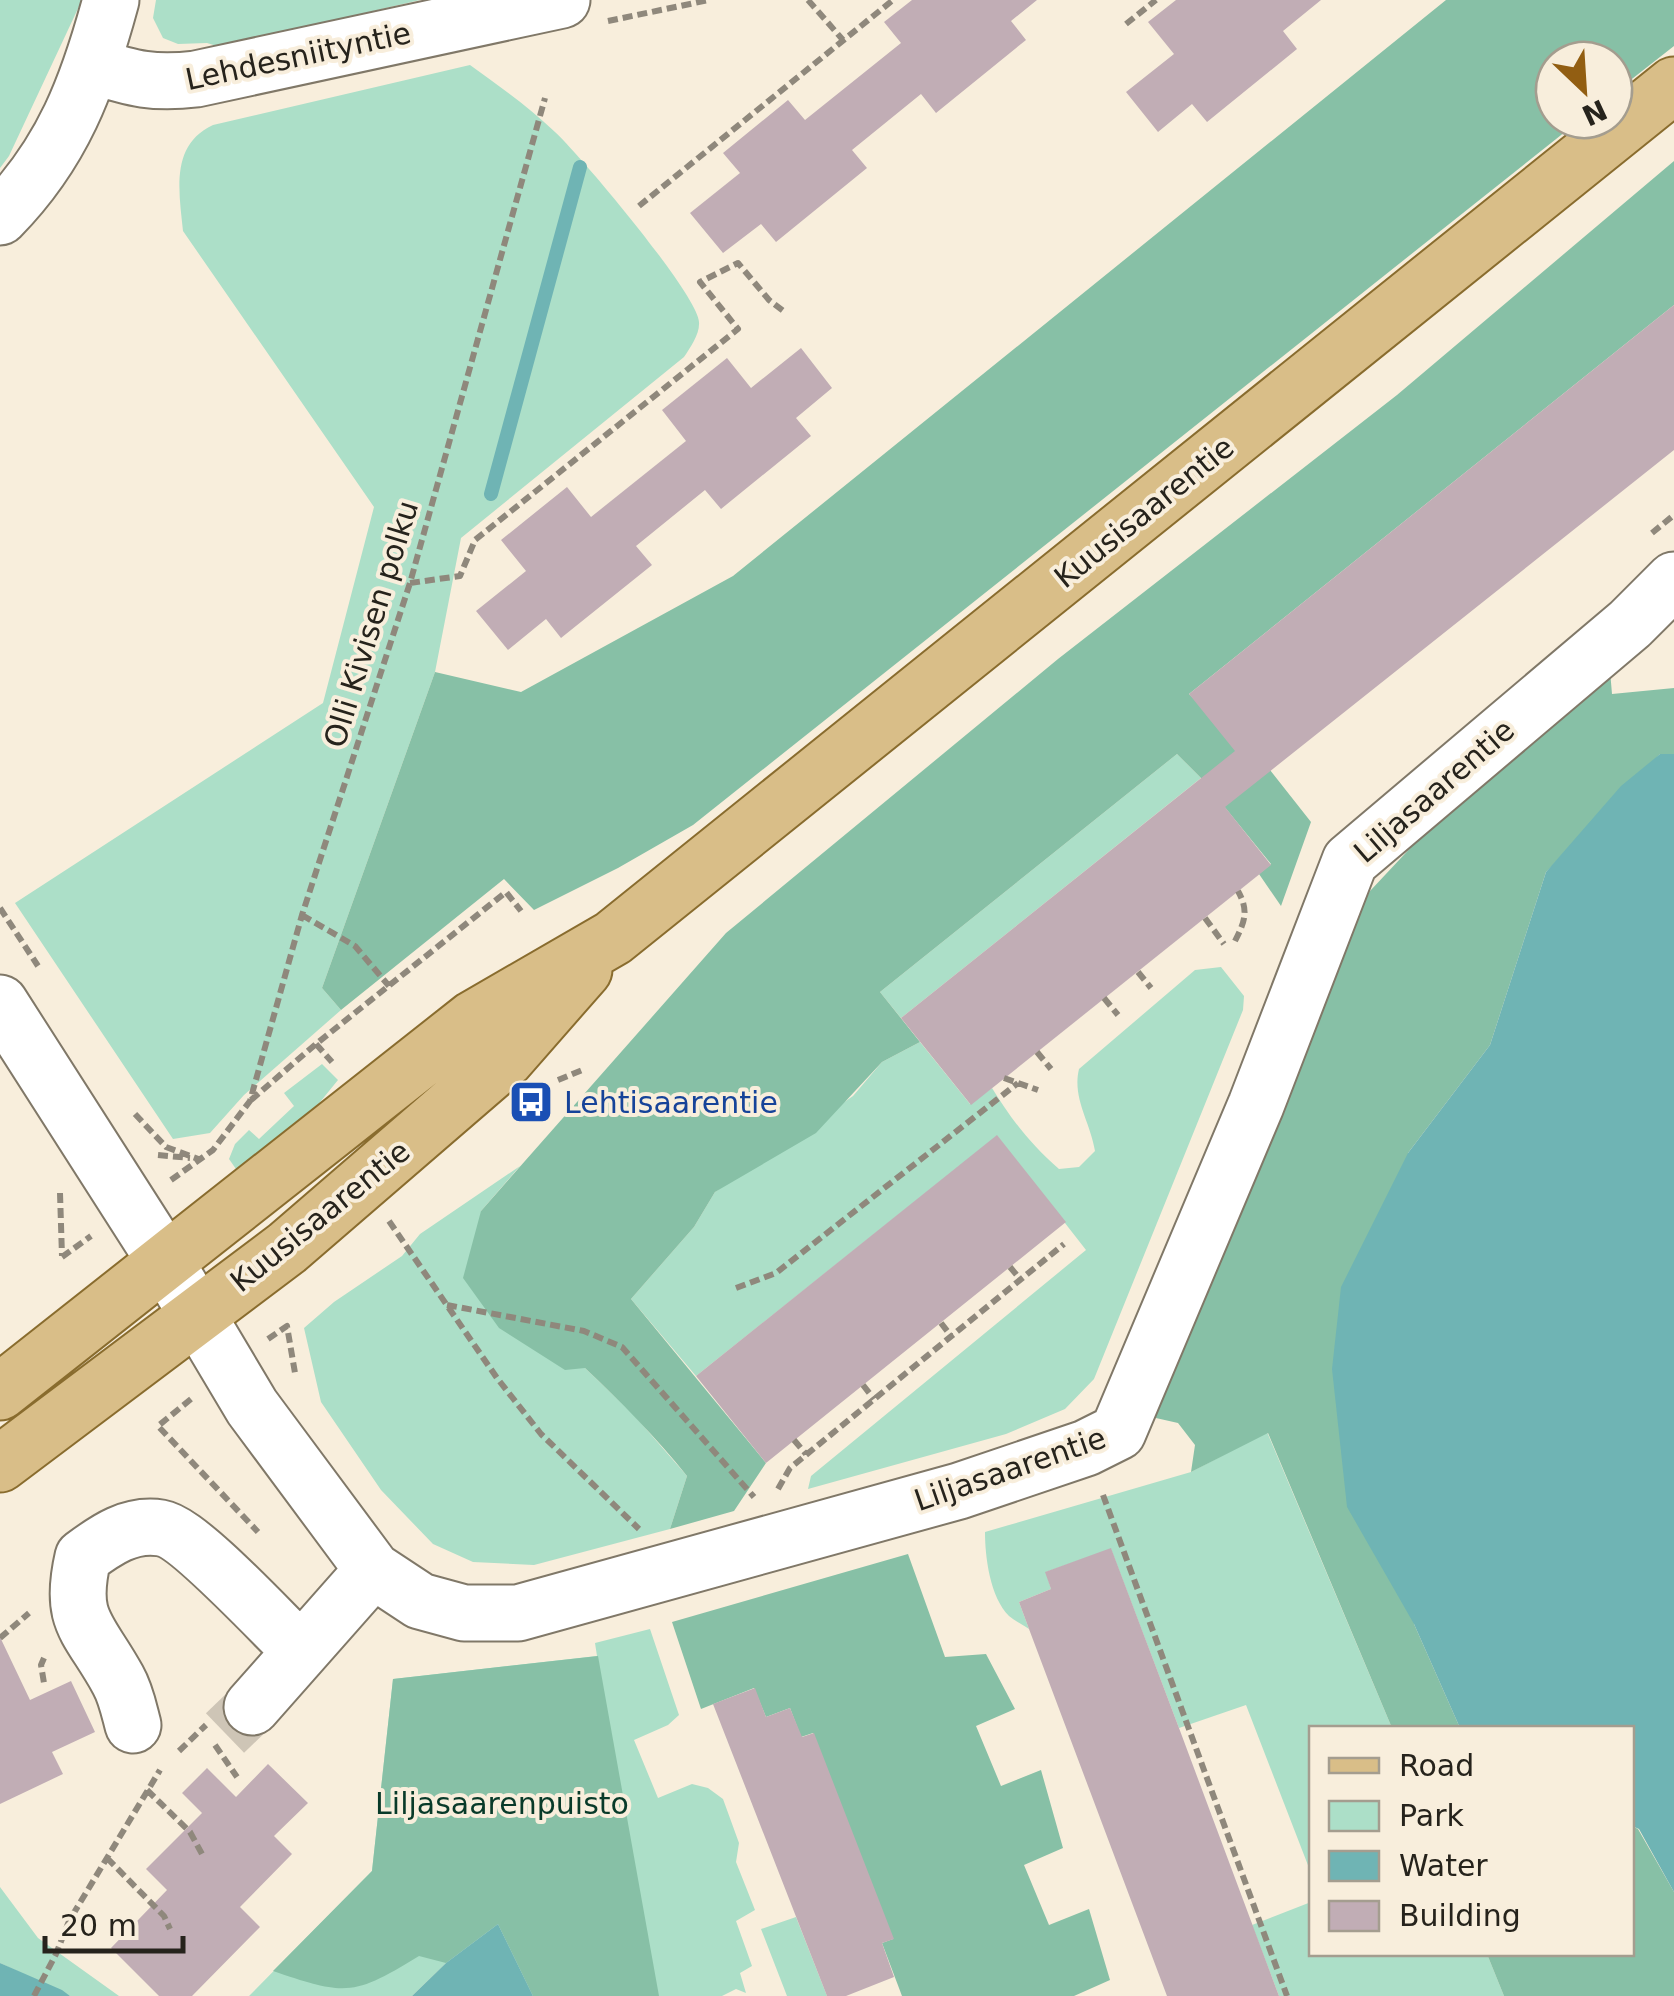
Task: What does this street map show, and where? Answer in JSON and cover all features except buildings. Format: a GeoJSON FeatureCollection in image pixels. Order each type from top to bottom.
{"type":"FeatureCollection","features":[{"type":"Feature","properties":{"kind":"main road","name":"Kuusisaarentie"},"geometry":{"type":"LineString","coordinates":[[0,1392],[473,1018],[612,938],[1674,85]]}},
{"type":"Feature","properties":{"kind":"main road","name":"Kuusisaarentie"},"geometry":{"type":"LineString","coordinates":[[0,1464],[286,1248],[506,1059],[612,938]]}},
{"type":"Feature","properties":{"kind":"street"},"geometry":{"type":"LineString","coordinates":[[0,217],[52,157],[94,66],[112,0]]}},
{"type":"Feature","properties":{"kind":"street","name":"Lehdesniityntie"},"geometry":{"type":"LineString","coordinates":[[94,66],[158,83],[196,79],[562,0]]}},
{"type":"Feature","properties":{"kind":"street","name":"Liljasaarentie"},"geometry":{"type":"LineString","coordinates":[[166,1261],[252,1407],[373,1570],[420,1601],[464,1613],[518,1613],[959,1491],[1086,1448],[1118,1432],[1256,1104],[1350,860],[1630,624],[1674,580]]}},
{"type":"Feature","properties":{"kind":"street"},"geometry":{"type":"LineString","coordinates":[[21,988],[166,1261]]}},
{"type":"Feature","properties":{"kind":"street"},"geometry":{"type":"LineString","coordinates":[[134,1725],[120,1684],[77,1608],[75,1590],[83,1557],[108,1538],[129,1530],[163,1528],[192,1547],[301,1651]]}},
{"type":"Feature","properties":{"kind":"street"},"geometry":{"type":"LineString","coordinates":[[232,1712],[301,1651],[373,1570]]}},
{"type":"Feature","properties":{"kind":"path"},"geometry":{"type":"LineString","coordinates":[[808,0],[843,40]]}},
{"type":"Feature","properties":{"kind":"path"},"geometry":{"type":"LineString","coordinates":[[639,206],[893,0]]}},
{"type":"Feature","properties":{"kind":"path"},"geometry":{"type":"LineString","coordinates":[[1126,24],[1156,0]]}},
{"type":"Feature","properties":{"kind":"path","name":"Olli Kivisen polku"},"geometry":{"type":"LineString","coordinates":[[213,1150],[250,1101],[302,915],[410,583],[546,98]]}},
{"type":"Feature","properties":{"kind":"path"},"geometry":{"type":"LineString","coordinates":[[410,583],[460,576],[475,540],[738,329],[700,282],[738,263],[769,300],[786,313]]}},
{"type":"Feature","properties":{"kind":"path"},"geometry":{"type":"LineString","coordinates":[[1235,942],[1246,907],[1238,891]]}},
{"type":"Feature","properties":{"kind":"path"},"geometry":{"type":"LineString","coordinates":[[250,1101],[506,892],[521,911]]}},
{"type":"Feature","properties":{"kind":"path"},"geometry":{"type":"LineString","coordinates":[[0,908],[21,988]]}},
{"type":"Feature","properties":{"kind":"path"},"geometry":{"type":"LineString","coordinates":[[302,915],[355,946],[389,986]]}},
{"type":"Feature","properties":{"kind":"path"},"geometry":{"type":"LineString","coordinates":[[1204,918],[1224,944]]}},
{"type":"Feature","properties":{"kind":"path"},"geometry":{"type":"LineString","coordinates":[[1138,972],[1151,988]]}},
{"type":"Feature","properties":{"kind":"path"},"geometry":{"type":"LineString","coordinates":[[1104,998],[1118,1015]]}},
{"type":"Feature","properties":{"kind":"path"},"geometry":{"type":"LineString","coordinates":[[316,1044],[332,1062]]}},
{"type":"Feature","properties":{"kind":"path"},"geometry":{"type":"LineString","coordinates":[[1037,1052],[1051,1069]]}},
{"type":"Feature","properties":{"kind":"path"},"geometry":{"type":"LineString","coordinates":[[558,1080],[585,1070]]}},
{"type":"Feature","properties":{"kind":"path"},"geometry":{"type":"LineString","coordinates":[[1004,1078],[1038,1090]]}},
{"type":"Feature","properties":{"kind":"path"},"geometry":{"type":"LineString","coordinates":[[736,1288],[776,1273],[1018,1083]]}},
{"type":"Feature","properties":{"kind":"path"},"geometry":{"type":"LineString","coordinates":[[125,1099],[166,1147],[201,1160]]}},
{"type":"Feature","properties":{"kind":"path"},"geometry":{"type":"LineString","coordinates":[[396,1230],[497,1378],[541,1434],[640,1531]]}},
{"type":"Feature","properties":{"kind":"path"},"geometry":{"type":"LineString","coordinates":[[774,1496],[790,1468],[806,1454],[1064,1244]]}},
{"type":"Feature","properties":{"kind":"path"},"geometry":{"type":"LineString","coordinates":[[1010,1267],[1020,1280]]}},
{"type":"Feature","properties":{"kind":"path"},"geometry":{"type":"LineString","coordinates":[[447,1305],[584,1331],[622,1347],[766,1510]]}},
{"type":"Feature","properties":{"kind":"path"},"geometry":{"type":"LineString","coordinates":[[940,1323],[951,1336]]}},
{"type":"Feature","properties":{"kind":"path"},"geometry":{"type":"LineString","coordinates":[[287,1326],[292,1368],[300,1381]]}},
{"type":"Feature","properties":{"kind":"path"},"geometry":{"type":"LineString","coordinates":[[863,1385],[874,1399]]}},
{"type":"Feature","properties":{"kind":"path"},"geometry":{"type":"LineString","coordinates":[[794,1440],[806,1454]]}},
{"type":"Feature","properties":{"kind":"path"},"geometry":{"type":"LineString","coordinates":[[1086,1448],[1287,1996]]}},
{"type":"Feature","properties":{"kind":"path"},"geometry":{"type":"LineString","coordinates":[[34,1996],[69,1921],[159,1771],[202,1728],[232,1712]]}},
{"type":"Feature","properties":{"kind":"path"},"geometry":{"type":"LineString","coordinates":[[202,1728],[237,1777]]}},
{"type":"Feature","properties":{"kind":"path"},"geometry":{"type":"LineString","coordinates":[[147,1790],[190,1832],[202,1854]]}},
{"type":"Feature","properties":{"kind":"path"},"geometry":{"type":"LineString","coordinates":[[107,1858],[164,1916],[170,1929]]}},
{"type":"Feature","properties":{"kind":"green space"},"geometry":{"type":"Polygon","coordinates":[[[0,0],[82,0],[0,168],[0,0]]]}},
{"type":"Feature","properties":{"kind":"green space"},"geometry":{"type":"Polygon","coordinates":[[[156,0],[420,0],[220,47],[207,43],[178,44],[163,38],[153,18],[156,0]]]}},
{"type":"Feature","properties":{"kind":"green space"},"geometry":{"type":"Polygon","coordinates":[[[1446,0],[1674,0],[1674,46],[1634,77],[1634,40],[1534,40],[1534,140],[1555,140],[693,825],[534,910],[504,879],[341,1010],[322,988],[435,672],[521,692],[733,576],[1446,0]]]}},
{"type":"Feature","properties":{"kind":"green space"},"geometry":{"type":"Polygon","coordinates":[[[470,65],[545,123],[588,168],[680,284],[694,307],[698,331],[684,357],[461,538],[435,672],[322,988],[341,1010],[244,1095],[210,1133],[173,1139],[15,903],[323,703],[374,507],[183,231],[180,170],[190,144],[213,125],[470,65]]]}},
{"type":"Feature","properties":{"kind":"green space"},"geometry":{"type":"Polygon","coordinates":[[[1674,161],[1674,305],[1189,694],[1270,770],[1311,822],[1281,906],[1259,874],[1271,864],[1177,754],[880,992],[920,1042],[882,1062],[816,1133],[715,1192],[694,1227],[631,1299],[766,1463],[734,1511],[670,1529],[687,1476],[585,1368],[565,1370],[499,1328],[463,1278],[481,1211],[726,933],[1058,659],[1397,395],[1674,161]]]}},
{"type":"Feature","properties":{"kind":"green space"},"geometry":{"type":"Polygon","coordinates":[[[1609,659],[1612,694],[1674,688],[1674,754],[1660,754],[1546,872],[1490,1045],[1408,1153],[1414,1624],[1459,1726],[1391,1726],[1268,1433],[1191,1472],[1195,1445],[1178,1423],[1147,1416],[1324,976],[1370,891],[1431,826],[1609,659]]]}},
{"type":"Feature","properties":{"kind":"green space"},"geometry":{"type":"Polygon","coordinates":[[[1177,754],[1201,778],[901,1018],[880,992],[1177,754]]]}},
{"type":"Feature","properties":{"kind":"green space"},"geometry":{"type":"Polygon","coordinates":[[[1221,967],[1244,996],[1243,1010],[1094,1379],[1065,1409],[1006,1434],[808,1489],[811,1476],[1086,1250],[997,1136],[696,1376],[631,1299],[694,1227],[715,1192],[853,1096],[882,1062],[920,1042],[970,1104],[992,1088],[1022,1131],[1049,1160],[1059,1169],[1079,1167],[1095,1151],[1080,1100],[1079,1069],[1195,970],[1221,967]]]}},
{"type":"Feature","properties":{"kind":"green space"},"geometry":{"type":"Polygon","coordinates":[[[322,1064],[338,1080],[277,1155],[245,1182],[229,1159],[235,1144],[249,1130],[259,1139],[294,1106],[284,1093],[322,1064]]]}},
{"type":"Feature","properties":{"kind":"green space"},"geometry":{"type":"Polygon","coordinates":[[[520,1166],[481,1211],[585,1368],[633,1414],[687,1476],[670,1529],[534,1565],[473,1562],[433,1544],[381,1490],[321,1402],[304,1328],[334,1302],[402,1256],[420,1234],[520,1166]]]}},
{"type":"Feature","properties":{"kind":"green space"},"geometry":{"type":"Polygon","coordinates":[[[1267,1432],[1391,1726],[1309,1726],[1309,1868],[1246,1705],[1179,1728],[1111,1549],[1046,1572],[1051,1589],[1019,1602],[1029,1629],[1009,1616],[993,1588],[985,1532],[1191,1472],[1267,1432]]]}},
{"type":"Feature","properties":{"kind":"green space"},"geometry":{"type":"Polygon","coordinates":[[[908,1554],[945,1657],[986,1654],[1015,1709],[976,1726],[1001,1786],[1041,1770],[1063,1848],[1024,1865],[1049,1925],[1089,1909],[1110,1980],[1074,1996],[902,1996],[882,1943],[893,1939],[813,1733],[801,1737],[790,1708],[766,1717],[754,1688],[701,1709],[672,1622],[908,1554]]]}},
{"type":"Feature","properties":{"kind":"green space","name":"Liljasaarenpuisto"},"geometry":{"type":"Polygon","coordinates":[[[650,1629],[679,1715],[668,1725],[634,1740],[658,1798],[692,1784],[708,1788],[723,1799],[739,1843],[736,1862],[755,1910],[736,1921],[752,1966],[740,1973],[746,1993],[736,1989],[722,1996],[533,1996],[498,1924],[446,1963],[412,1996],[249,1996],[372,1871],[393,1679],[597,1656],[595,1643],[650,1629]]]}},
{"type":"Feature","properties":{"kind":"green space","name":"Liljasaarenpuisto"},"geometry":{"type":"Polygon","coordinates":[[[598,1656],[659,1996],[533,1996],[498,1924],[446,1963],[419,1956],[379,1979],[349,1988],[317,1985],[273,1971],[372,1871],[393,1679],[598,1656]]]}},
{"type":"Feature","properties":{"kind":"green space"},"geometry":{"type":"Polygon","coordinates":[[[1634,1827],[1638,1829],[1674,1892],[1674,1996],[1504,1996],[1488,1956],[1634,1956],[1634,1827]]]}},
{"type":"Feature","properties":{"kind":"green space"},"geometry":{"type":"Polygon","coordinates":[[[0,1887],[38,1938],[119,1996],[70,1996],[0,1963],[0,1887]]]}},
{"type":"Feature","properties":{"kind":"green space"},"geometry":{"type":"Polygon","coordinates":[[[1309,1903],[1309,1956],[1488,1956],[1504,1996],[1279,1996],[1252,1925],[1309,1903]]]}},
{"type":"Feature","properties":{"kind":"green space"},"geometry":{"type":"Polygon","coordinates":[[[796,1917],[827,1996],[787,1996],[761,1929],[796,1917]]]}},
{"type":"Feature","properties":{"kind":"water"},"geometry":{"type":"Polygon","coordinates":[[[1660,754],[1674,754],[1674,1892],[1639,1829],[1634,1827],[1634,1726],[1459,1726],[1414,1624],[1347,1507],[1332,1369],[1341,1287],[1408,1153],[1490,1045],[1546,872],[1621,786],[1660,754]]]}},
{"type":"Feature","properties":{"kind":"water"},"geometry":{"type":"Polygon","coordinates":[[[498,1924],[533,1996],[412,1996],[446,1963],[498,1924]]]}},
{"type":"Feature","properties":{"kind":"water"},"geometry":{"type":"Polygon","coordinates":[[[0,1963],[62,1990],[70,1996],[0,1996],[0,1963]]]}},
{"type":"Feature","properties":{"kind":"waterway"},"geometry":{"type":"LineString","coordinates":[[491,494],[580,167]]}},
{"type":"Feature","properties":{"kind":"tunnel"},"geometry":{"type":"LineString","coordinates":[[225,1733],[252,1707]]}},
{"type":"Feature","properties":{"kind":"place","name":"Lehtisaarentie"},"geometry":{"type":"Point","coordinates":[531,1102]}}]}
